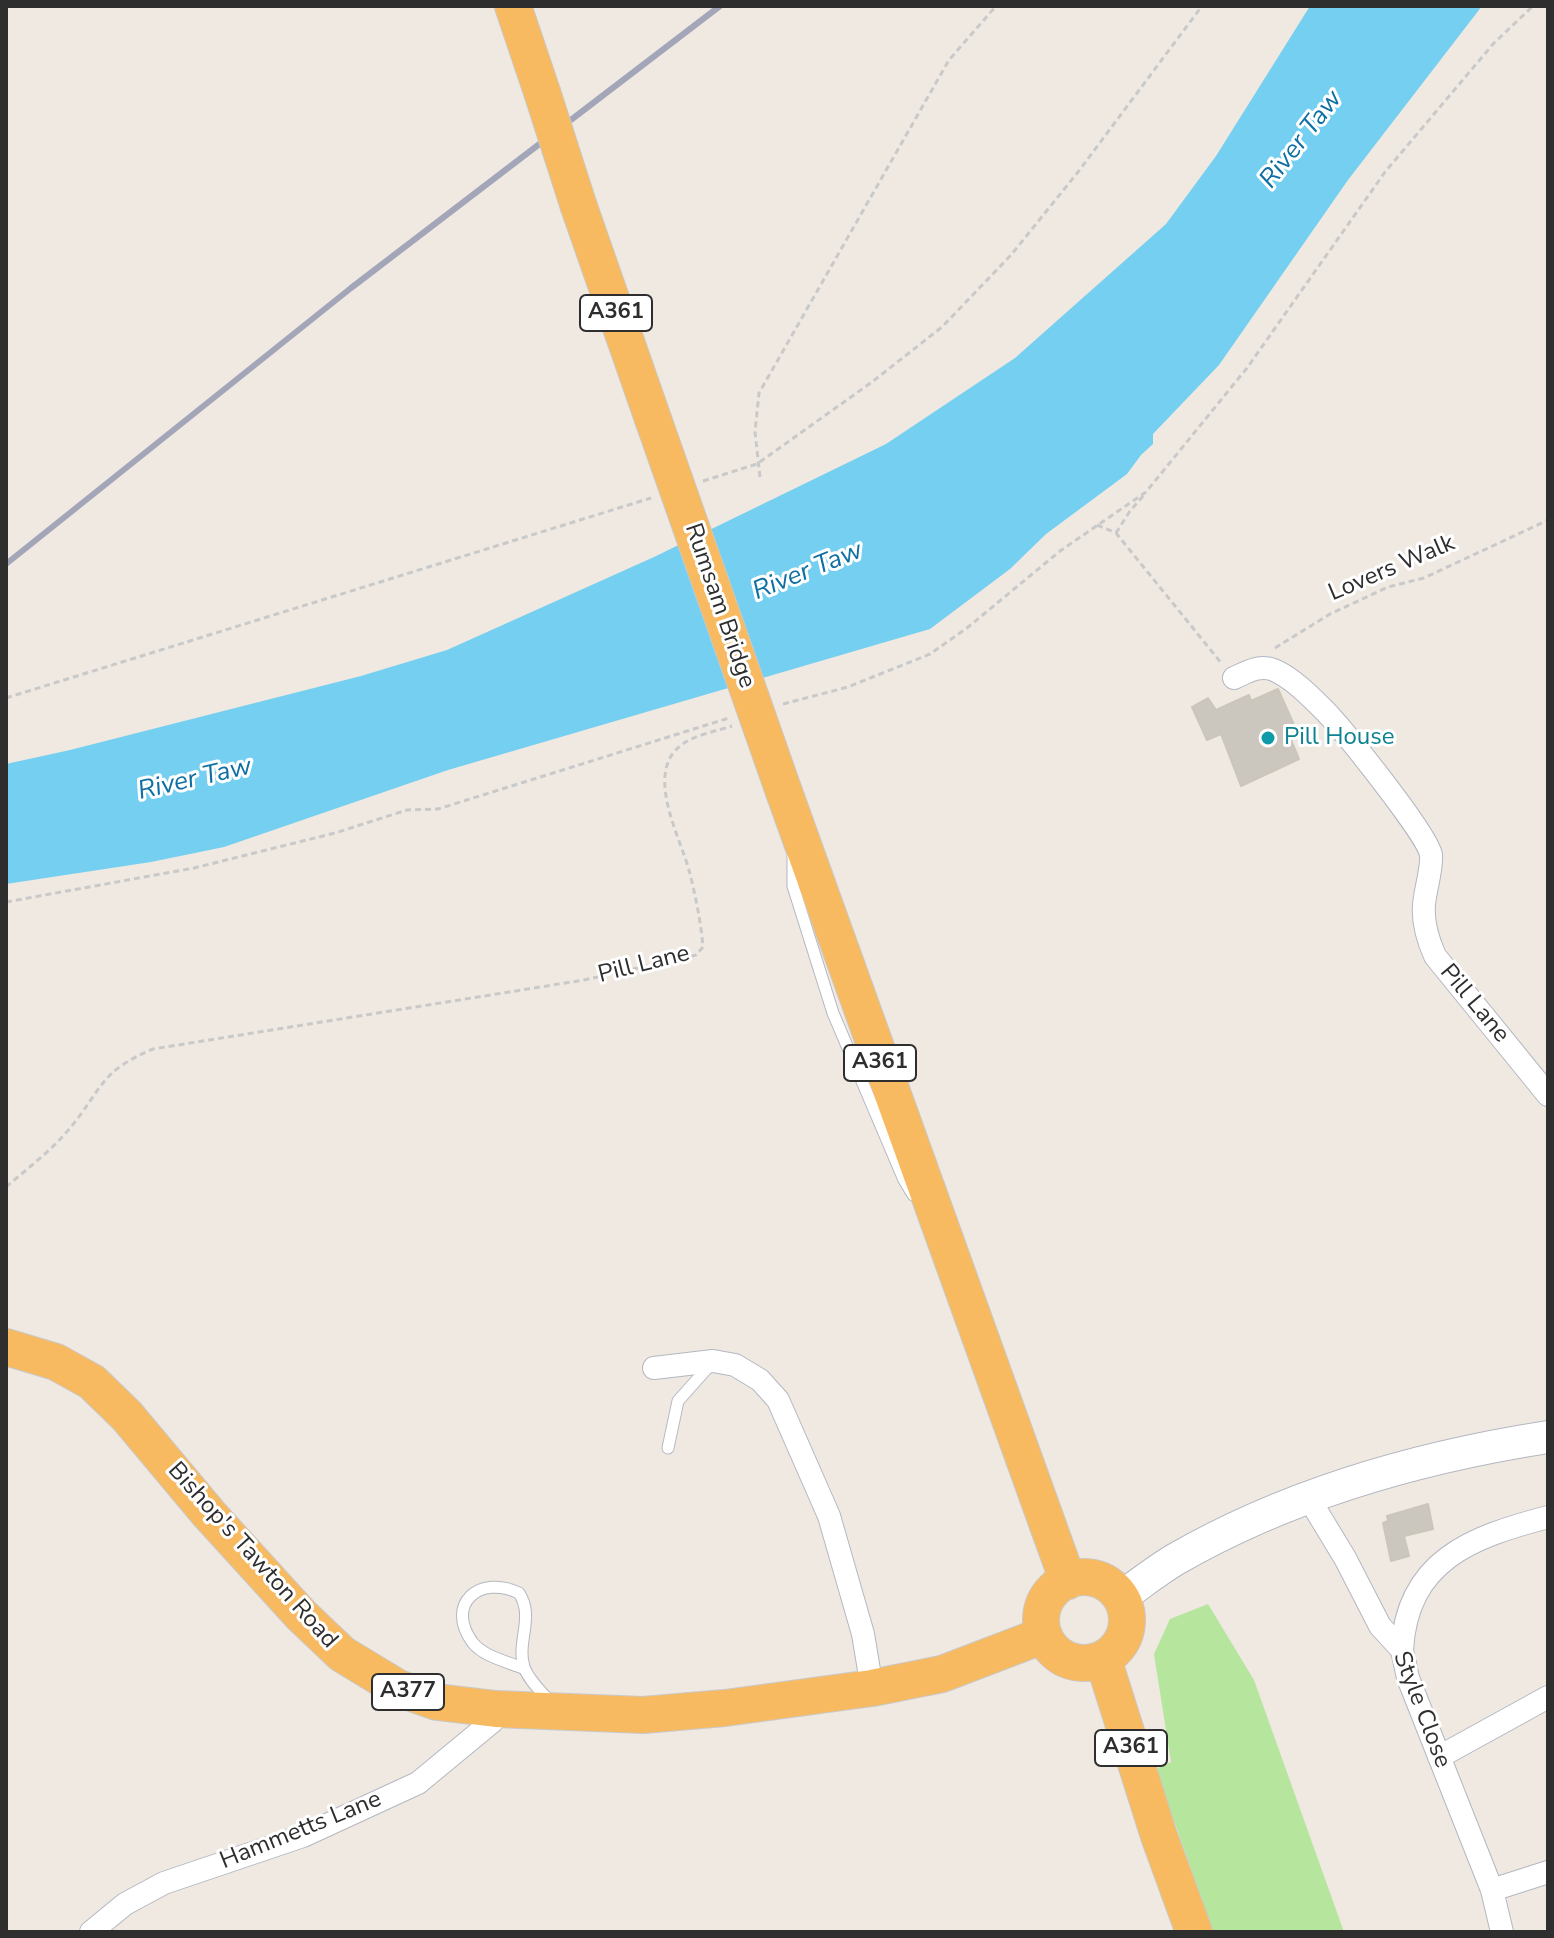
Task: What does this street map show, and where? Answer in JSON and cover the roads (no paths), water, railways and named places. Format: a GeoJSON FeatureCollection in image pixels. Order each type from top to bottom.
{"type":"FeatureCollection","features":[{"type":"Feature","properties":{"kind":"highway","name":"Rumsam Bridge"},"geometry":{"type":"LineString","coordinates":[[513,6],[579,207],[789,806],[1068,1581]]}},
{"type":"Feature","properties":{"kind":"highway","name":"Bishop's Tawton Road"},"geometry":{"type":"LineString","coordinates":[[6,1347],[56,1362],[92,1382],[127,1416],[270,1581],[342,1654],[398,1688],[437,1702],[496,1709],[643,1715],[725,1708],[872,1688],[942,1674],[1044,1635]]}},
{"type":"Feature","properties":{"kind":"highway"},"geometry":{"type":"LineString","coordinates":[[1080,1578],[1103,1581],[1121,1597],[1127,1625],[1123,1639],[1115,1651],[1103,1659],[1089,1663],[1061,1657],[1044,1635],[1041,1622],[1048,1597],[1068,1581],[1080,1578]]}},
{"type":"Feature","properties":{"kind":"highway","name":"A361"},"geometry":{"type":"LineString","coordinates":[[1103,1659],[1159,1836],[1194,1932]]}},
{"type":"Feature","properties":{"kind":"main road"},"geometry":{"type":"LineString","coordinates":[[1121,1597],[1175,1560],[1232,1530],[1308,1497],[1436,1457],[1548,1437]]}},
{"type":"Feature","properties":{"kind":"street","name":"Pill Lane"},"geometry":{"type":"LineString","coordinates":[[1234,678],[1262,667],[1293,682],[1327,714],[1425,840],[1431,855],[1424,902],[1425,925],[1435,956],[1548,1095]]}},
{"type":"Feature","properties":{"kind":"street"},"geometry":{"type":"LineString","coordinates":[[654,1368],[713,1361],[735,1365],[760,1380],[778,1400],[829,1516],[863,1634],[872,1688]]}},
{"type":"Feature","properties":{"kind":"street","name":"Style Close"},"geometry":{"type":"LineString","coordinates":[[1308,1497],[1345,1558],[1380,1626],[1402,1650],[1408,1678],[1492,1890],[1502,1932]]}},
{"type":"Feature","properties":{"kind":"street"},"geometry":{"type":"LineString","coordinates":[[1402,1650],[1412,1600],[1420,1584],[1438,1565],[1458,1549],[1481,1537],[1548,1517]]}},
{"type":"Feature","properties":{"kind":"street"},"geometry":{"type":"LineString","coordinates":[[1439,1757],[1548,1697]]}},
{"type":"Feature","properties":{"kind":"street","name":"Hammetts Lane"},"geometry":{"type":"LineString","coordinates":[[91,1932],[125,1904],[164,1883],[303,1836],[418,1783],[493,1721],[496,1709]]}},
{"type":"Feature","properties":{"kind":"street"},"geometry":{"type":"LineString","coordinates":[[1492,1890],[1548,1872]]}},
{"type":"Feature","properties":{"kind":"lane"},"geometry":{"type":"LineString","coordinates":[[668,1448],[678,1401],[713,1361]]}},
{"type":"Feature","properties":{"kind":"lane"},"geometry":{"type":"LineString","coordinates":[[525,1669],[474,1644],[463,1620],[462,1609],[470,1595],[487,1587],[519,1593],[526,1609],[522,1658],[525,1669],[560,1713]]}},
{"type":"Feature","properties":{"kind":"water","name":"River Taw"},"geometry":{"type":"Polygon","coordinates":[[[1310,6],[1482,6],[1348,180],[1219,365],[1153,434],[1153,444],[1127,474],[1046,534],[1010,569],[930,629],[448,770],[224,847],[151,862],[6,884],[6,764],[361,676],[447,650],[654,557],[886,444],[1015,358],[1166,224],[1216,156],[1310,6]]]}},
{"type":"Feature","properties":{"kind":"railway"},"geometry":{"type":"LineString","coordinates":[[6,564],[351,288],[720,6]]}},
{"type":"Feature","properties":{"kind":"place","name":"Pill House"},"geometry":{"type":"Point","coordinates":[1268,738]}}]}
